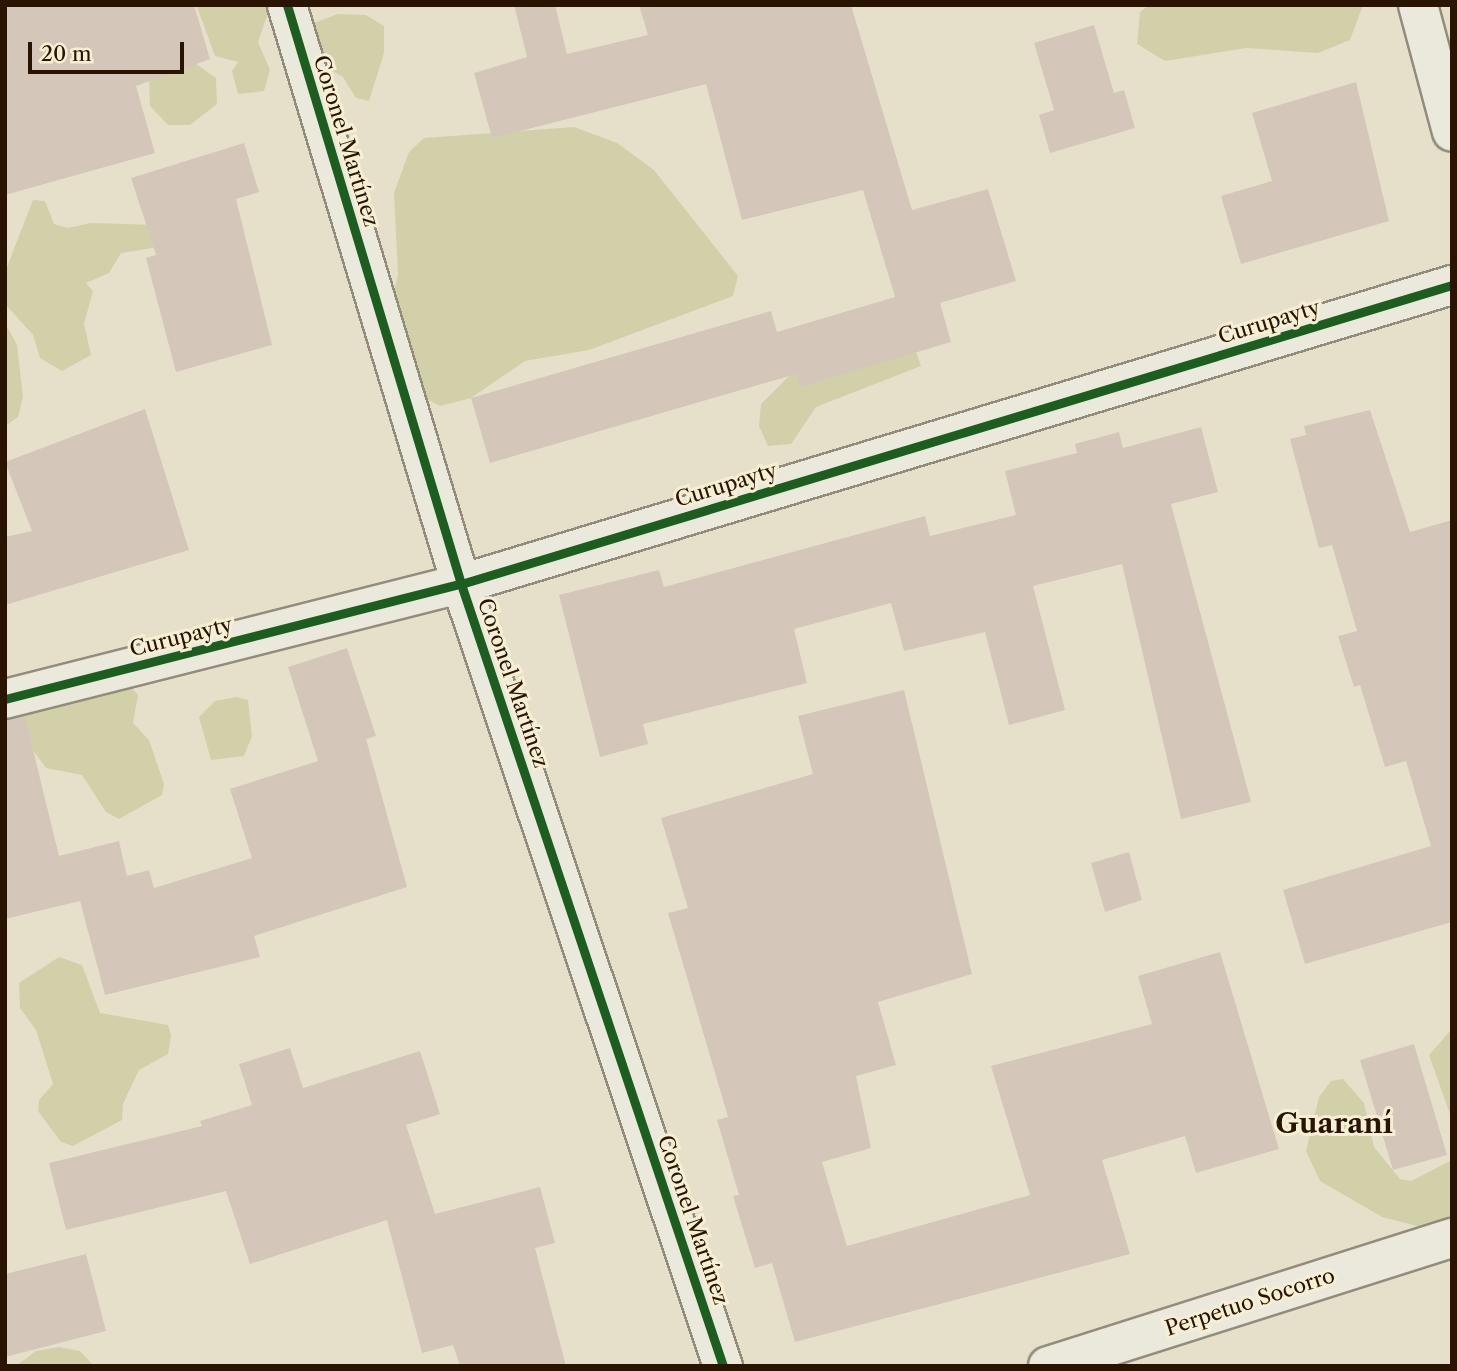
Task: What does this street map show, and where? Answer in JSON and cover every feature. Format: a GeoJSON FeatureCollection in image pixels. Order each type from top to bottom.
{"type":"FeatureCollection","features":[{"type":"Feature","properties":{"kind":"street","name":"Coronel Martínez"},"geometry":{"type":"LineString","coordinates":[[287,5],[461,584],[723,1366]]}},
{"type":"Feature","properties":{"kind":"street"},"geometry":{"type":"LineString","coordinates":[[1418,5],[1452,132]]}},
{"type":"Feature","properties":{"kind":"street","name":"Curupayty"},"geometry":{"type":"LineString","coordinates":[[5,699],[461,584],[1452,285]]}},
{"type":"Feature","properties":{"kind":"street","name":"Perpetuo Socorro"},"geometry":{"type":"LineString","coordinates":[[1048,1366],[1452,1238]]}},
{"type":"Feature","properties":{"kind":"shaded area"},"geometry":{"type":"Polygon","coordinates":[[[271,5],[258,42],[270,70],[264,91],[238,94],[232,71],[238,62],[215,56],[197,7],[271,5]]]}},
{"type":"Feature","properties":{"kind":"shaded area"},"geometry":{"type":"Polygon","coordinates":[[[1149,5],[1363,5],[1350,40],[1318,53],[1246,48],[1165,61],[1137,44],[1140,12],[1149,5]]]}},
{"type":"Feature","properties":{"kind":"shaded area"},"geometry":{"type":"Polygon","coordinates":[[[338,14],[366,15],[384,26],[384,53],[369,101],[356,98],[343,77],[320,64],[306,26],[338,14]]]}},
{"type":"Feature","properties":{"kind":"shaded area"},"geometry":{"type":"Polygon","coordinates":[[[189,59],[216,78],[217,104],[190,125],[168,125],[150,106],[149,79],[189,59]]]}},
{"type":"Feature","properties":{"kind":"shaded area"},"geometry":{"type":"Polygon","coordinates":[[[574,127],[617,143],[654,170],[738,276],[733,296],[589,350],[525,361],[471,398],[440,406],[421,396],[387,316],[398,275],[394,193],[409,152],[424,138],[574,127]]]}},
{"type":"Feature","properties":{"kind":"shaded area"},"geometry":{"type":"Polygon","coordinates":[[[33,200],[45,201],[54,224],[68,228],[91,223],[158,225],[164,246],[121,253],[109,273],[86,283],[93,291],[84,324],[91,355],[62,371],[40,358],[33,335],[5,304],[5,272],[33,200]]]}},
{"type":"Feature","properties":{"kind":"shaded area"},"geometry":{"type":"Polygon","coordinates":[[[5,323],[17,345],[23,397],[18,417],[5,426],[5,323]]]}},
{"type":"Feature","properties":{"kind":"shaded area"},"geometry":{"type":"Polygon","coordinates":[[[914,346],[921,366],[816,407],[791,444],[768,446],[759,426],[761,404],[806,359],[914,346]]]}},
{"type":"Feature","properties":{"kind":"shaded area"},"geometry":{"type":"Polygon","coordinates":[[[125,681],[138,695],[133,723],[149,740],[164,784],[162,795],[119,819],[106,812],[82,775],[46,768],[32,749],[5,744],[5,697],[125,681]]]}},
{"type":"Feature","properties":{"kind":"shaded area"},"geometry":{"type":"Polygon","coordinates":[[[237,697],[248,700],[252,736],[244,756],[211,760],[199,717],[215,701],[237,697]]]}},
{"type":"Feature","properties":{"kind":"shaded area"},"geometry":{"type":"Polygon","coordinates":[[[59,957],[82,965],[100,1013],[168,1025],[171,1035],[168,1054],[139,1070],[123,1104],[122,1120],[73,1146],[61,1142],[38,1111],[39,1100],[53,1084],[36,1030],[20,1008],[19,983],[59,957]]]}},
{"type":"Feature","properties":{"kind":"shaded area"},"geometry":{"type":"Polygon","coordinates":[[[1452,1029],[1452,1120],[1429,1055],[1452,1029]]]}},
{"type":"Feature","properties":{"kind":"shaded area"},"geometry":{"type":"Polygon","coordinates":[[[1343,1079],[1364,1103],[1374,1147],[1400,1179],[1411,1181],[1452,1160],[1452,1224],[1417,1226],[1382,1217],[1320,1181],[1306,1151],[1319,1097],[1331,1081],[1343,1079]]]}},
{"type":"Feature","properties":{"kind":"shaded area"},"geometry":{"type":"Polygon","coordinates":[[[59,1347],[80,1351],[94,1366],[16,1366],[36,1351],[59,1347]]]}},
{"type":"Feature","properties":{"kind":"building"},"geometry":{"type":"Polygon","coordinates":[[[5,5],[194,5],[210,59],[136,86],[155,153],[5,195],[5,5]]]}},
{"type":"Feature","properties":{"kind":"building"},"geometry":{"type":"Polygon","coordinates":[[[514,5],[555,5],[567,54],[648,35],[639,5],[851,5],[912,210],[988,189],[1016,281],[940,303],[951,342],[800,387],[796,374],[490,463],[471,398],[771,311],[777,332],[895,297],[863,190],[742,220],[706,84],[492,138],[474,73],[527,57],[514,5]]]}},
{"type":"Feature","properties":{"kind":"building"},"geometry":{"type":"Polygon","coordinates":[[[1094,25],[1114,93],[1124,90],[1135,128],[1050,153],[1039,115],[1054,110],[1034,43],[1094,25]]]}},
{"type":"Feature","properties":{"kind":"building"},"geometry":{"type":"Polygon","coordinates":[[[1356,82],[1389,221],[1241,264],[1221,196],[1272,181],[1252,113],[1356,82]]]}},
{"type":"Feature","properties":{"kind":"building"},"geometry":{"type":"Polygon","coordinates":[[[244,143],[259,192],[236,199],[272,345],[176,372],[146,258],[156,255],[131,178],[244,143]]]}},
{"type":"Feature","properties":{"kind":"building"},"geometry":{"type":"Polygon","coordinates":[[[145,409],[189,550],[5,605],[5,537],[32,531],[5,462],[145,409]]]}},
{"type":"Feature","properties":{"kind":"building"},"geometry":{"type":"Polygon","coordinates":[[[1370,410],[1410,532],[1452,520],[1452,922],[1305,964],[1283,890],[1431,846],[1406,761],[1385,767],[1360,685],[1354,687],[1338,636],[1357,631],[1332,545],[1319,548],[1290,439],[1306,435],[1304,426],[1370,410]]]}},
{"type":"Feature","properties":{"kind":"building"},"geometry":{"type":"Polygon","coordinates":[[[1201,427],[1218,492],[1171,504],[1251,802],[1181,819],[1122,564],[1033,586],[1065,710],[1009,725],[985,632],[904,651],[891,603],[794,629],[807,683],[643,724],[648,744],[600,757],[559,595],[659,570],[664,587],[925,516],[930,536],[1016,515],[1005,471],[1077,453],[1075,444],[1119,432],[1123,448],[1201,427]]]}},
{"type":"Feature","properties":{"kind":"building"},"geometry":{"type":"Polygon","coordinates":[[[347,648],[376,736],[366,739],[407,887],[254,936],[260,957],[105,995],[80,901],[5,919],[5,720],[25,717],[59,856],[119,841],[127,876],[149,870],[154,888],[252,858],[230,789],[318,761],[288,667],[347,648]]]}},
{"type":"Feature","properties":{"kind":"building"},"geometry":{"type":"Polygon","coordinates":[[[904,690],[972,974],[878,1002],[896,1065],[856,1076],[871,1148],[822,1162],[847,1246],[1030,1195],[991,1066],[1152,1024],[1138,976],[1220,952],[1279,1149],[1196,1173],[1185,1136],[1102,1160],[1130,1254],[795,1342],[772,1263],[755,1268],[733,1196],[739,1195],[717,1120],[728,1117],[668,913],[688,908],[661,818],[813,774],[798,716],[904,690]]]}},
{"type":"Feature","properties":{"kind":"building"},"geometry":{"type":"Polygon","coordinates":[[[1129,852],[1142,900],[1105,912],[1091,863],[1129,852]]]}},
{"type":"Feature","properties":{"kind":"building"},"geometry":{"type":"Polygon","coordinates":[[[1414,1044],[1447,1155],[1393,1170],[1360,1060],[1414,1044]]]}},
{"type":"Feature","properties":{"kind":"building"},"geometry":{"type":"Polygon","coordinates":[[[290,1048],[303,1088],[420,1051],[440,1114],[406,1125],[435,1214],[540,1187],[555,1243],[535,1248],[566,1366],[460,1366],[453,1345],[422,1353],[387,1220],[250,1264],[226,1191],[66,1230],[49,1163],[202,1126],[200,1121],[252,1105],[239,1064],[290,1048]]]}},
{"type":"Feature","properties":{"kind":"building"},"geometry":{"type":"Polygon","coordinates":[[[86,1254],[106,1331],[5,1357],[5,1274],[86,1254]]]}},
{"type":"Feature","properties":{"kind":"cycle path"},"geometry":{"type":"LineString","coordinates":[[287,5],[461,584],[723,1366]]}},
{"type":"Feature","properties":{"kind":"cycle path"},"geometry":{"type":"LineString","coordinates":[[5,699],[461,584],[1452,285]]}},
{"type":"Feature","properties":{"kind":"district","name":"Guaraní"},"geometry":{"type":"Point","coordinates":[1334,1123]}}]}
